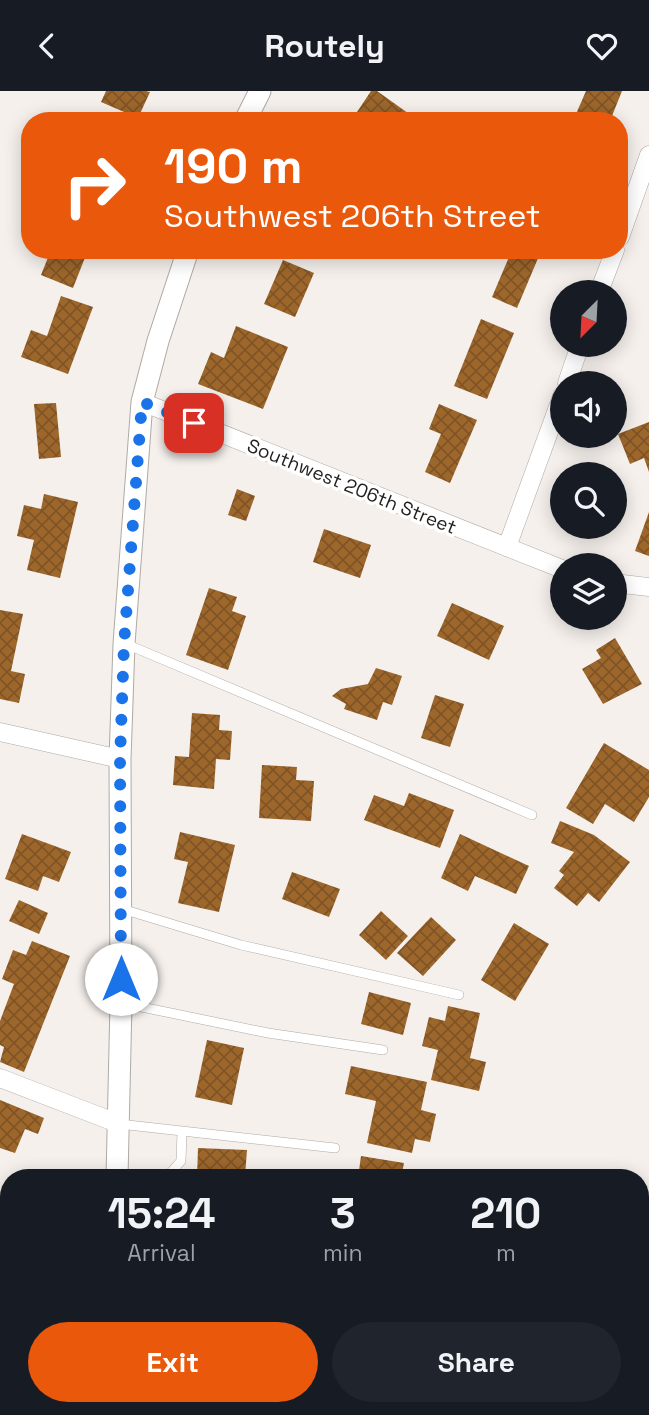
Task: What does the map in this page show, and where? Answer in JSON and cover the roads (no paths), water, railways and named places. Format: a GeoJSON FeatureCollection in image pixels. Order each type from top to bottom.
{"type":"FeatureCollection","features":[{"type":"Feature","properties":{"kind":"street"},"geometry":{"type":"LineString","coordinates":[[250,112],[260,91]]}},
{"type":"Feature","properties":{"kind":"street"},"geometry":{"type":"LineString","coordinates":[[628,214],[649,155]]}},
{"type":"Feature","properties":{"kind":"street"},"geometry":{"type":"LineString","coordinates":[[117,1169],[121,1003],[120,759],[124,644],[142,402],[158,341],[185,259]]}},
{"type":"Feature","properties":{"kind":"street"},"geometry":{"type":"LineString","coordinates":[[604,280],[612,259]]}},
{"type":"Feature","properties":{"kind":"street","name":"Southwest 206th Street"},"geometry":{"type":"LineString","coordinates":[[142,402],[550,564]]}},
{"type":"Feature","properties":{"kind":"street"},"geometry":{"type":"LineString","coordinates":[[507,547],[550,429]]}},
{"type":"Feature","properties":{"kind":"street"},"geometry":{"type":"LineString","coordinates":[[627,584],[649,587]]}},
{"type":"Feature","properties":{"kind":"street"},"geometry":{"type":"LineString","coordinates":[[0,732],[120,759]]}},
{"type":"Feature","properties":{"kind":"street"},"geometry":{"type":"LineString","coordinates":[[0,1079],[117,1123]]}},
{"type":"Feature","properties":{"kind":"lane"},"geometry":{"type":"LineString","coordinates":[[124,644],[532,815]]}},
{"type":"Feature","properties":{"kind":"lane"},"geometry":{"type":"LineString","coordinates":[[120,908],[241,945],[459,995]]}},
{"type":"Feature","properties":{"kind":"lane"},"geometry":{"type":"LineString","coordinates":[[121,1003],[268,1033],[383,1050]]}},
{"type":"Feature","properties":{"kind":"lane"},"geometry":{"type":"LineString","coordinates":[[117,1123],[335,1148]]}},
{"type":"Feature","properties":{"kind":"lane"},"geometry":{"type":"LineString","coordinates":[[174,1169],[181,1161],[182,1132]]}}]}
